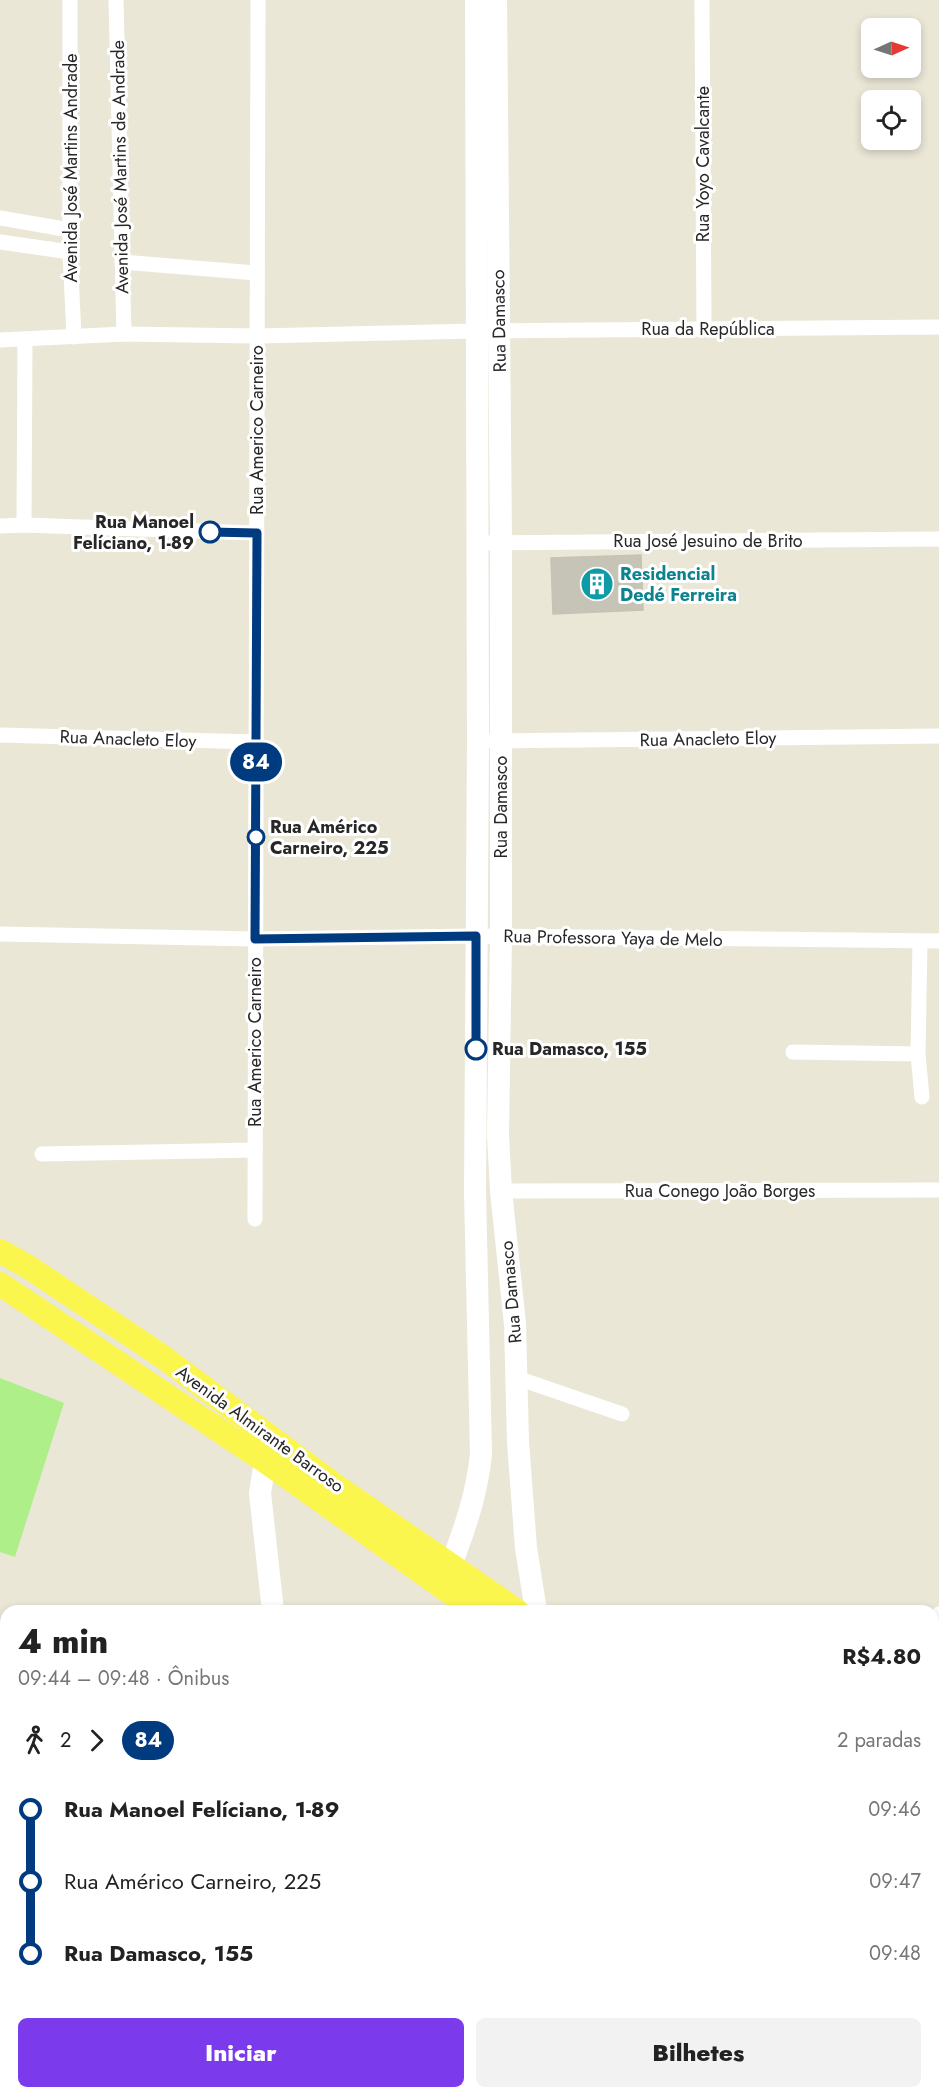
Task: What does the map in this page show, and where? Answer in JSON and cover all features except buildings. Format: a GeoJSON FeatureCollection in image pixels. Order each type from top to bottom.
{"type":"FeatureCollection","features":[{"type":"Feature","properties":{"kind":"main road","name":"Avenida Almirante Barroso"},"geometry":{"type":"LineString","coordinates":[[0,1251],[30,1268],[163,1357],[336,1486],[508,1605]]}},
{"type":"Feature","properties":{"kind":"main road","name":"Avenida Almirante Barroso"},"geometry":{"type":"LineString","coordinates":[[0,1284],[265,1461],[468,1605]]}},
{"type":"Feature","properties":{"kind":"street","name":"Avenida José Martins Andrade"},"geometry":{"type":"LineString","coordinates":[[70,0],[70,252],[74,337]]}},
{"type":"Feature","properties":{"kind":"street","name":"Avenida José Martins de Andrade"},"geometry":{"type":"LineString","coordinates":[[116,0],[124,334]]}},
{"type":"Feature","properties":{"kind":"street","name":"Rua Americo Carneiro"},"geometry":{"type":"LineString","coordinates":[[255,1219],[258,0]]}},
{"type":"Feature","properties":{"kind":"street","name":"Rua Damasco"},"geometry":{"type":"LineString","coordinates":[[476,0],[488,331],[501,542],[501,937],[498,1135],[501,1191],[515,1324],[518,1442],[526,1548],[535,1605]]}},
{"type":"Feature","properties":{"kind":"street","name":"Rua Damasco"},"geometry":{"type":"LineString","coordinates":[[451,1564],[468,1521],[478,1481],[481,1455],[475,1193],[478,543],[488,331],[496,0]]}},
{"type":"Feature","properties":{"kind":"street","name":"Rua Yoyo Cavalcante"},"geometry":{"type":"LineString","coordinates":[[702,0],[704,329]]}},
{"type":"Feature","properties":{"kind":"street"},"geometry":{"type":"LineString","coordinates":[[0,218],[70,230]]}},
{"type":"Feature","properties":{"kind":"street"},"geometry":{"type":"LineString","coordinates":[[0,242],[70,252]]}},
{"type":"Feature","properties":{"kind":"street"},"geometry":{"type":"LineString","coordinates":[[122,262],[257,273]]}},
{"type":"Feature","properties":{"kind":"street","name":"Rua da República"},"geometry":{"type":"LineString","coordinates":[[0,340],[124,334],[257,336],[488,331],[939,327]]}},
{"type":"Feature","properties":{"kind":"street"},"geometry":{"type":"LineString","coordinates":[[24,525],[25,339]]}},
{"type":"Feature","properties":{"kind":"street"},"geometry":{"type":"LineString","coordinates":[[0,526],[257,533]]}},
{"type":"Feature","properties":{"kind":"street","name":"Rua José Jesuino de Brito"},"geometry":{"type":"LineString","coordinates":[[478,543],[939,539]]}},
{"type":"Feature","properties":{"kind":"street","name":"Rua Anacleto Eloy"},"geometry":{"type":"LineString","coordinates":[[0,735],[256,742]]}},
{"type":"Feature","properties":{"kind":"street","name":"Rua Anacleto Eloy"},"geometry":{"type":"LineString","coordinates":[[478,741],[939,736]]}},
{"type":"Feature","properties":{"kind":"street","name":"Rua Professora Yaya de Melo"},"geometry":{"type":"LineString","coordinates":[[0,934],[255,939],[476,936],[939,941]]}},
{"type":"Feature","properties":{"kind":"street"},"geometry":{"type":"LineString","coordinates":[[920,942],[918,1053],[922,1097]]}},
{"type":"Feature","properties":{"kind":"street"},"geometry":{"type":"LineString","coordinates":[[793,1052],[918,1053]]}},
{"type":"Feature","properties":{"kind":"street"},"geometry":{"type":"LineString","coordinates":[[42,1154],[255,1150]]}},
{"type":"Feature","properties":{"kind":"street","name":"Rua Conego João Borges"},"geometry":{"type":"LineString","coordinates":[[501,1191],[939,1190]]}},
{"type":"Feature","properties":{"kind":"street"},"geometry":{"type":"LineString","coordinates":[[517,1378],[622,1414]]}},
{"type":"Feature","properties":{"kind":"street"},"geometry":{"type":"LineString","coordinates":[[272,1605],[260,1493],[265,1461],[297,1455]]}},
{"type":"Feature","properties":{"kind":"green space"},"geometry":{"type":"Polygon","coordinates":[[[0,1378],[64,1403],[15,1557],[0,1552],[0,1378]]]}},
{"type":"Feature","properties":{"kind":"bus line","name":"84"},"geometry":{"type":"LineString","coordinates":[[210,532],[257,533],[255,939],[476,936],[476,1049]]}},
{"type":"Feature","properties":{"kind":"place","name":"Rua Manoel Felíciano, 1-89"},"geometry":{"type":"Point","coordinates":[210,532]}},
{"type":"Feature","properties":{"kind":"place","name":"Residencial Dedé Ferreira"},"geometry":{"type":"Point","coordinates":[597,584]}},
{"type":"Feature","properties":{"kind":"place","name":"Rua Américo Carneiro, 225"},"geometry":{"type":"Point","coordinates":[256,837]}},
{"type":"Feature","properties":{"kind":"place","name":"Rua Damasco, 155"},"geometry":{"type":"Point","coordinates":[476,1049]}}]}
